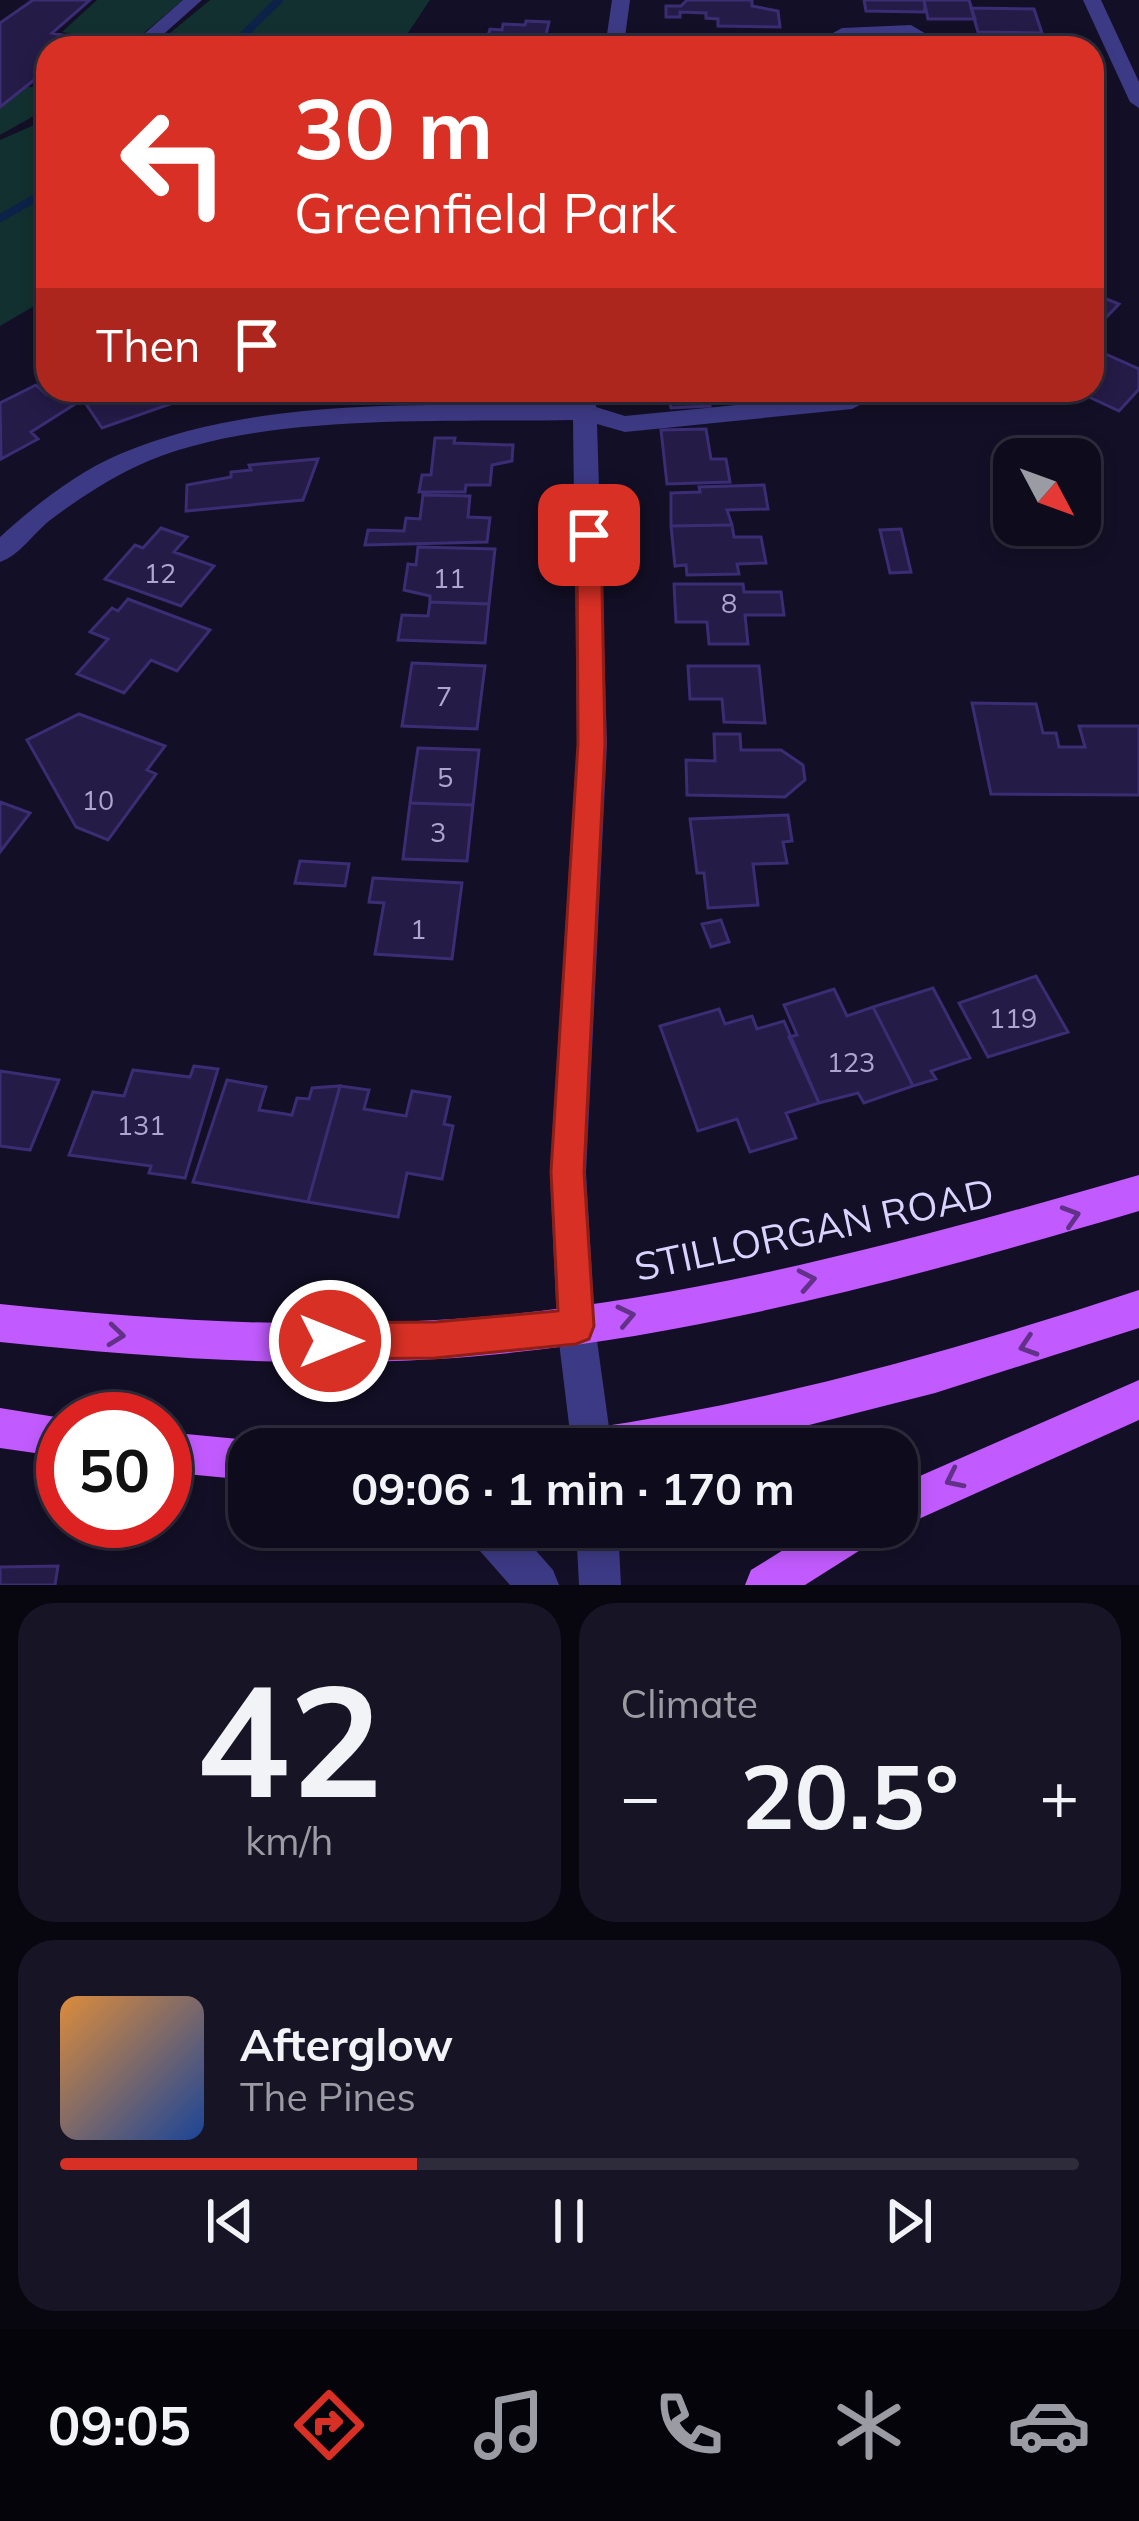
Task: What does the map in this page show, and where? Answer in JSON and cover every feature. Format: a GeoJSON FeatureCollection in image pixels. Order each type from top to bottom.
{"type":"FeatureCollection","features":[{"type":"Feature","properties":{"kind":"main road","name":"STILLORGAN ROAD"},"geometry":{"type":"LineString","coordinates":[[0,1323],[184,1342],[435,1340],[576,1326],[910,1260],[1139,1193]]}},
{"type":"Feature","properties":{"kind":"main road"},"geometry":{"type":"LineString","coordinates":[[712,1428],[880,1388],[1139,1309]]}},
{"type":"Feature","properties":{"kind":"main road"},"geometry":{"type":"LineString","coordinates":[[918,1498],[1139,1400]]}},
{"type":"Feature","properties":{"kind":"main road"},"geometry":{"type":"LineString","coordinates":[[0,1428],[36,1433]]}},
{"type":"Feature","properties":{"kind":"main road"},"geometry":{"type":"LineString","coordinates":[[192,1455],[228,1458]]}},
{"type":"Feature","properties":{"kind":"main road"},"geometry":{"type":"LineString","coordinates":[[766,1585],[825,1548]]}},
{"type":"Feature","properties":{"kind":"street"},"geometry":{"type":"LineString","coordinates":[[151,36],[193,0]]}},
{"type":"Feature","properties":{"kind":"street"},"geometry":{"type":"LineString","coordinates":[[615,36],[621,0]]}},
{"type":"Feature","properties":{"kind":"street"},"geometry":{"type":"LineString","coordinates":[[1092,0],[1139,102]]}},
{"type":"Feature","properties":{"kind":"street"},"geometry":{"type":"LineString","coordinates":[[842,36],[910,30],[920,36]]}},
{"type":"Feature","properties":{"kind":"street"},"geometry":{"type":"LineString","coordinates":[[0,552],[41,514],[83,485],[127,460],[182,440],[290,420],[569,402]]}},
{"type":"Feature","properties":{"kind":"street"},"geometry":{"type":"LineString","coordinates":[[584,402],[592,744],[568,1172],[576,1326],[588,1428]]}},
{"type":"Feature","properties":{"kind":"street"},"geometry":{"type":"LineString","coordinates":[[586,402],[625,424],[842,402]]}},
{"type":"Feature","properties":{"kind":"street"},"geometry":{"type":"LineString","coordinates":[[505,1548],[538,1585]]}},
{"type":"Feature","properties":{"kind":"street"},"geometry":{"type":"LineString","coordinates":[[598,1548],[599,1585]]}},
{"type":"Feature","properties":{"kind":"green space"},"geometry":{"type":"Polygon","coordinates":[[[97,0],[183,0],[140,36],[62,32],[97,0]]]}},
{"type":"Feature","properties":{"kind":"green space"},"geometry":{"type":"Polygon","coordinates":[[[210,0],[430,0],[406,36],[166,36],[210,0]]]}},
{"type":"Feature","properties":{"kind":"green space"},"geometry":{"type":"Polygon","coordinates":[[[19,87],[36,87],[36,115],[0,135],[0,102],[19,87]]]}},
{"type":"Feature","properties":{"kind":"green space"},"geometry":{"type":"Polygon","coordinates":[[[36,124],[36,305],[0,326],[0,140],[36,124]]]}},
{"type":"Feature","properties":{"kind":"building"},"geometry":{"type":"Polygon","coordinates":[[[33,0],[90,0],[52,33],[68,36],[36,36],[36,78],[0,107],[0,23],[33,0]]]}},
{"type":"Feature","properties":{"kind":"building"},"geometry":{"type":"Polygon","coordinates":[[[687,0],[752,0],[752,6],[778,11],[780,27],[718,26],[718,19],[706,18],[706,13],[666,17],[666,6],[681,6],[687,0]]]}},
{"type":"Feature","properties":{"kind":"building"},"geometry":{"type":"Polygon","coordinates":[[[864,0],[924,0],[925,7],[924,12],[866,11],[864,0]]]}},
{"type":"Feature","properties":{"kind":"building"},"geometry":{"type":"Polygon","coordinates":[[[924,0],[969,0],[975,19],[928,19],[924,0]]]}},
{"type":"Feature","properties":{"kind":"building"},"geometry":{"type":"Polygon","coordinates":[[[971,8],[1034,9],[1042,33],[978,32],[971,8]]]}},
{"type":"Feature","properties":{"kind":"building"},"geometry":{"type":"Polygon","coordinates":[[[526,21],[549,22],[546,36],[488,36],[490,29],[502,30],[503,24],[525,25],[526,21]]]}},
{"type":"Feature","properties":{"kind":"building"},"geometry":{"type":"Polygon","coordinates":[[[1104,298],[1119,304],[1104,320],[1104,298]]]}},
{"type":"Feature","properties":{"kind":"building"},"geometry":{"type":"Polygon","coordinates":[[[1104,353],[1139,369],[1139,389],[1119,411],[1100,402],[1104,402],[1104,353]]]}},
{"type":"Feature","properties":{"kind":"building"},"geometry":{"type":"Polygon","coordinates":[[[36,385],[36,402],[78,402],[31,432],[38,439],[1,459],[0,403],[36,385]]]}},
{"type":"Feature","properties":{"kind":"building"},"geometry":{"type":"Polygon","coordinates":[[[85,402],[176,402],[102,428],[85,402]]]}},
{"type":"Feature","properties":{"kind":"building"},"geometry":{"type":"Polygon","coordinates":[[[670,402],[709,402],[710,406],[671,408],[670,402]]]}},
{"type":"Feature","properties":{"kind":"building"},"geometry":{"type":"Polygon","coordinates":[[[706,429],[711,459],[726,459],[730,482],[667,484],[661,430],[706,429]]]}},
{"type":"Feature","properties":{"kind":"building"},"geometry":{"type":"Polygon","coordinates":[[[435,438],[513,445],[512,461],[492,465],[490,485],[466,485],[465,492],[419,492],[422,475],[431,475],[435,438]]]}},
{"type":"Feature","properties":{"kind":"building"},"geometry":{"type":"Polygon","coordinates":[[[318,459],[303,500],[186,511],[187,485],[231,477],[231,472],[251,470],[249,465],[318,459]]]}},
{"type":"Feature","properties":{"kind":"building"},"geometry":{"type":"Polygon","coordinates":[[[764,485],[768,509],[727,510],[732,525],[671,526],[671,493],[764,485]]]}},
{"type":"Feature","properties":{"kind":"building"},"geometry":{"type":"Polygon","coordinates":[[[423,495],[470,496],[468,517],[490,518],[487,542],[365,545],[368,530],[404,531],[406,518],[420,519],[423,495]]]}},
{"type":"Feature","properties":{"kind":"building"},"geometry":{"type":"Polygon","coordinates":[[[732,525],[734,537],[761,537],[766,563],[737,564],[739,574],[687,575],[686,565],[675,566],[671,526],[732,525]]]}},
{"type":"Feature","properties":{"kind":"building"},"geometry":{"type":"Polygon","coordinates":[[[161,528],[187,537],[174,552],[214,566],[181,606],[105,579],[135,545],[143,548],[161,528]]]}},
{"type":"Feature","properties":{"kind":"building"},"geometry":{"type":"Polygon","coordinates":[[[901,529],[911,572],[890,573],[880,530],[901,529]]]}},
{"type":"Feature","properties":{"kind":"building"},"geometry":{"type":"Polygon","coordinates":[[[418,547],[495,549],[489,604],[430,602],[430,596],[404,590],[408,564],[416,565],[418,547]]]}},
{"type":"Feature","properties":{"kind":"building"},"geometry":{"type":"Polygon","coordinates":[[[674,584],[743,584],[744,592],[781,592],[784,615],[745,615],[748,644],[709,644],[707,622],[676,622],[674,584]]]}},
{"type":"Feature","properties":{"kind":"building"},"geometry":{"type":"Polygon","coordinates":[[[128,599],[210,630],[177,671],[151,660],[124,693],[77,674],[108,639],[90,632],[112,608],[118,611],[128,599]]]}},
{"type":"Feature","properties":{"kind":"building"},"geometry":{"type":"Polygon","coordinates":[[[430,602],[489,604],[485,643],[398,640],[402,615],[428,616],[430,602]]]}},
{"type":"Feature","properties":{"kind":"building"},"geometry":{"type":"Polygon","coordinates":[[[412,663],[485,666],[477,729],[402,726],[412,663]]]}},
{"type":"Feature","properties":{"kind":"building"},"geometry":{"type":"Polygon","coordinates":[[[688,666],[759,666],[765,723],[724,722],[722,699],[690,699],[688,666]]]}},
{"type":"Feature","properties":{"kind":"building"},"geometry":{"type":"Polygon","coordinates":[[[972,703],[1036,704],[1043,733],[1056,733],[1059,747],[1085,747],[1079,726],[1139,726],[1139,795],[991,794],[972,703]]]}},
{"type":"Feature","properties":{"kind":"building"},"geometry":{"type":"Polygon","coordinates":[[[79,714],[165,746],[147,770],[156,774],[108,840],[76,827],[27,740],[79,714]]]}},
{"type":"Feature","properties":{"kind":"building"},"geometry":{"type":"Polygon","coordinates":[[[714,734],[740,734],[741,750],[781,750],[803,765],[805,780],[785,797],[687,795],[686,760],[715,761],[714,734]]]}},
{"type":"Feature","properties":{"kind":"building"},"geometry":{"type":"Polygon","coordinates":[[[418,748],[479,750],[473,805],[410,803],[418,748]]]}},
{"type":"Feature","properties":{"kind":"building"},"geometry":{"type":"Polygon","coordinates":[[[0,802],[30,813],[0,852],[0,802]]]}},
{"type":"Feature","properties":{"kind":"building"},"geometry":{"type":"Polygon","coordinates":[[[410,803],[473,805],[467,861],[403,859],[410,803]]]}},
{"type":"Feature","properties":{"kind":"building"},"geometry":{"type":"Polygon","coordinates":[[[788,815],[792,841],[783,842],[787,863],[753,864],[758,905],[708,908],[704,873],[697,873],[690,819],[788,815]]]}},
{"type":"Feature","properties":{"kind":"building"},"geometry":{"type":"Polygon","coordinates":[[[300,861],[349,864],[345,886],[295,883],[300,861]]]}},
{"type":"Feature","properties":{"kind":"building"},"geometry":{"type":"Polygon","coordinates":[[[373,878],[462,883],[452,959],[375,954],[384,903],[369,902],[373,878]]]}},
{"type":"Feature","properties":{"kind":"building"},"geometry":{"type":"Polygon","coordinates":[[[721,920],[729,942],[711,947],[702,924],[721,920]]]}},
{"type":"Feature","properties":{"kind":"building"},"geometry":{"type":"Polygon","coordinates":[[[1036,976],[1068,1032],[988,1057],[959,1003],[1036,976]]]}},
{"type":"Feature","properties":{"kind":"building"},"geometry":{"type":"Polygon","coordinates":[[[933,988],[970,1058],[931,1071],[936,1079],[913,1086],[873,1007],[933,988]]]}},
{"type":"Feature","properties":{"kind":"building"},"geometry":{"type":"Polygon","coordinates":[[[834,989],[847,1016],[873,1007],[913,1086],[864,1103],[858,1093],[819,1103],[789,1037],[797,1035],[784,1005],[834,989]]]}},
{"type":"Feature","properties":{"kind":"building"},"geometry":{"type":"Polygon","coordinates":[[[719,1009],[725,1024],[752,1016],[757,1029],[784,1021],[819,1103],[786,1113],[796,1138],[750,1152],[737,1119],[698,1131],[660,1026],[719,1009]]]}},
{"type":"Feature","properties":{"kind":"building"},"geometry":{"type":"Polygon","coordinates":[[[194,1066],[218,1069],[185,1178],[149,1173],[151,1166],[69,1155],[93,1092],[124,1096],[133,1070],[190,1077],[194,1066]]]}},
{"type":"Feature","properties":{"kind":"building"},"geometry":{"type":"Polygon","coordinates":[[[0,1071],[59,1080],[30,1150],[0,1146],[0,1071]]]}},
{"type":"Feature","properties":{"kind":"building"},"geometry":{"type":"Polygon","coordinates":[[[227,1080],[266,1087],[259,1110],[292,1115],[297,1098],[309,1099],[312,1088],[340,1086],[308,1202],[193,1182],[227,1080]]]}},
{"type":"Feature","properties":{"kind":"building"},"geometry":{"type":"Polygon","coordinates":[[[340,1086],[369,1090],[364,1109],[406,1116],[412,1091],[450,1097],[444,1124],[453,1126],[442,1179],[407,1173],[398,1217],[308,1202],[340,1086]]]}},
{"type":"Feature","properties":{"kind":"building"},"geometry":{"type":"Polygon","coordinates":[[[58,1566],[55,1585],[0,1585],[0,1567],[58,1566]]]}},
{"type":"Feature","properties":{"kind":"waterway"},"geometry":{"type":"LineString","coordinates":[[242,36],[279,0]]}},
{"type":"Feature","properties":{"kind":"waterway"},"geometry":{"type":"LineString","coordinates":[[0,218],[36,198]]}},
{"type":"Feature","properties":{"kind":"route"},"geometry":{"type":"LineString","coordinates":[[330,1341],[435,1340],[576,1326],[568,1172],[592,744],[589,535]]}}]}
